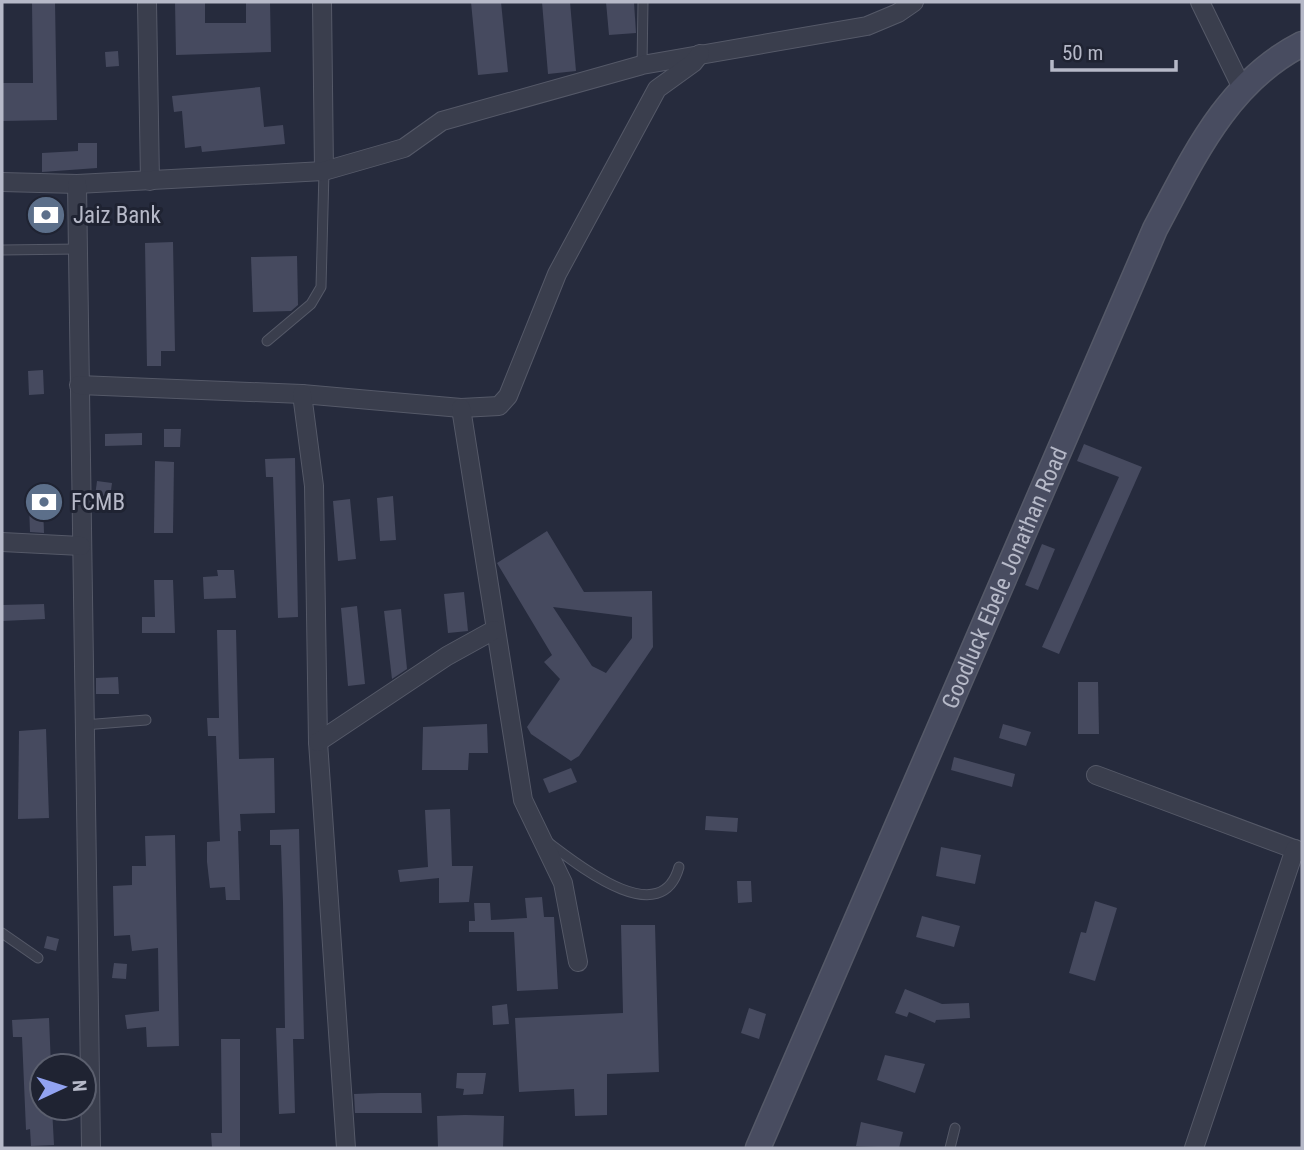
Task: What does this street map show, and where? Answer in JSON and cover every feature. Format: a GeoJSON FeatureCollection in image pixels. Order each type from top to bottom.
{"type":"FeatureCollection","features":[{"type":"Feature","properties":{"kind":"main road","name":"Goodluck Ebele Jonathan Road"},"geometry":{"type":"LineString","coordinates":[[758,1148],[1155,229],[1209,128],[1242,88],[1302,44]]}},
{"type":"Feature","properties":{"kind":"street"},"geometry":{"type":"LineString","coordinates":[[147,2],[150,181]]}},
{"type":"Feature","properties":{"kind":"street"},"geometry":{"type":"LineString","coordinates":[[322,2],[324,172]]}},
{"type":"Feature","properties":{"kind":"street"},"geometry":{"type":"LineString","coordinates":[[2,182],[77,184],[324,172],[404,148],[442,121],[642,65],[867,26],[914,2]]}},
{"type":"Feature","properties":{"kind":"street"},"geometry":{"type":"LineString","coordinates":[[1200,2],[1242,88]]}},
{"type":"Feature","properties":{"kind":"street"},"geometry":{"type":"LineString","coordinates":[[79,385],[302,394],[461,408],[492,407],[505,401],[557,274],[657,89],[693,64],[700,54]]}},
{"type":"Feature","properties":{"kind":"street"},"geometry":{"type":"LineString","coordinates":[[77,184],[91,1148]]}},
{"type":"Feature","properties":{"kind":"street"},"geometry":{"type":"LineString","coordinates":[[302,394],[314,486],[318,616],[317,743],[346,1148]]}},
{"type":"Feature","properties":{"kind":"street"},"geometry":{"type":"LineString","coordinates":[[461,408],[523,800],[563,883],[578,961]]}},
{"type":"Feature","properties":{"kind":"street"},"geometry":{"type":"LineString","coordinates":[[2,542],[81,546]]}},
{"type":"Feature","properties":{"kind":"street"},"geometry":{"type":"LineString","coordinates":[[317,743],[447,656],[494,630]]}},
{"type":"Feature","properties":{"kind":"street"},"geometry":{"type":"LineString","coordinates":[[1096,775],[1298,850],[1194,1148]]}},
{"type":"Feature","properties":{"kind":"lane"},"geometry":{"type":"LineString","coordinates":[[642,65],[643,2]]}},
{"type":"Feature","properties":{"kind":"lane"},"geometry":{"type":"LineString","coordinates":[[267,341],[312,304],[321,287],[324,172]]}},
{"type":"Feature","properties":{"kind":"lane"},"geometry":{"type":"LineString","coordinates":[[2,250],[78,249]]}},
{"type":"Feature","properties":{"kind":"lane"},"geometry":{"type":"LineString","coordinates":[[84,725],[146,720]]}},
{"type":"Feature","properties":{"kind":"lane"},"geometry":{"type":"LineString","coordinates":[[544,840],[596,879],[629,892],[657,894],[671,886],[680,867]]}},
{"type":"Feature","properties":{"kind":"lane"},"geometry":{"type":"LineString","coordinates":[[2,933],[38,958]]}},
{"type":"Feature","properties":{"kind":"lane"},"geometry":{"type":"LineString","coordinates":[[950,1148],[955,1128]]}},
{"type":"Feature","properties":{"kind":"building"},"geometry":{"type":"Polygon","coordinates":[[[32,2],[55,2],[57,120],[2,121],[2,83],[33,83],[32,2]]]}},
{"type":"Feature","properties":{"kind":"building"},"geometry":{"type":"Polygon","coordinates":[[[175,2],[205,2],[205,23],[246,23],[246,2],[270,2],[271,52],[176,55],[175,2]]]}},
{"type":"Feature","properties":{"kind":"building"},"geometry":{"type":"Polygon","coordinates":[[[471,2],[501,2],[508,72],[478,75],[471,2]]]}},
{"type":"Feature","properties":{"kind":"building"},"geometry":{"type":"Polygon","coordinates":[[[542,2],[570,2],[576,71],[548,74],[542,2]]]}},
{"type":"Feature","properties":{"kind":"building"},"geometry":{"type":"Polygon","coordinates":[[[606,2],[634,2],[636,33],[609,35],[606,2]]]}},
{"type":"Feature","properties":{"kind":"building"},"geometry":{"type":"Polygon","coordinates":[[[118,51],[119,66],[106,67],[105,52],[118,51]]]}},
{"type":"Feature","properties":{"kind":"building"},"geometry":{"type":"Polygon","coordinates":[[[260,87],[264,127],[283,125],[285,144],[202,152],[201,146],[185,148],[182,111],[174,112],[172,96],[260,87]]]}},
{"type":"Feature","properties":{"kind":"building"},"geometry":{"type":"Polygon","coordinates":[[[78,143],[97,143],[97,168],[42,172],[42,153],[78,151],[78,143]]]}},
{"type":"Feature","properties":{"kind":"building"},"geometry":{"type":"Polygon","coordinates":[[[173,242],[175,351],[161,351],[161,366],[147,366],[145,243],[173,242]]]}},
{"type":"Feature","properties":{"kind":"building"},"geometry":{"type":"Polygon","coordinates":[[[297,256],[298,305],[291,311],[253,312],[251,257],[297,256]]]}},
{"type":"Feature","properties":{"kind":"building"},"geometry":{"type":"Polygon","coordinates":[[[43,370],[44,394],[29,395],[28,371],[43,370]]]}},
{"type":"Feature","properties":{"kind":"building"},"geometry":{"type":"Polygon","coordinates":[[[164,429],[181,429],[180,447],[164,447],[164,429]]]}},
{"type":"Feature","properties":{"kind":"building"},"geometry":{"type":"Polygon","coordinates":[[[142,433],[142,445],[105,446],[105,434],[142,433]]]}},
{"type":"Feature","properties":{"kind":"building"},"geometry":{"type":"Polygon","coordinates":[[[1084,444],[1142,467],[1059,654],[1042,647],[1119,477],[1077,461],[1084,444]]]}},
{"type":"Feature","properties":{"kind":"building"},"geometry":{"type":"Polygon","coordinates":[[[295,458],[298,617],[278,618],[273,477],[266,477],[265,459],[295,458]]]}},
{"type":"Feature","properties":{"kind":"building"},"geometry":{"type":"Polygon","coordinates":[[[155,461],[174,462],[173,533],[154,533],[155,461]]]}},
{"type":"Feature","properties":{"kind":"building"},"geometry":{"type":"Polygon","coordinates":[[[97,481],[112,483],[109,505],[94,504],[97,481]]]}},
{"type":"Feature","properties":{"kind":"building"},"geometry":{"type":"Polygon","coordinates":[[[393,496],[396,540],[380,541],[377,498],[393,496]]]}},
{"type":"Feature","properties":{"kind":"building"},"geometry":{"type":"Polygon","coordinates":[[[350,499],[356,559],[338,561],[333,501],[350,499]]]}},
{"type":"Feature","properties":{"kind":"building"},"geometry":{"type":"Polygon","coordinates":[[[29,505],[43,505],[44,533],[30,532],[29,505]]]}},
{"type":"Feature","properties":{"kind":"building"},"geometry":{"type":"Polygon","coordinates":[[[547,531],[584,592],[652,591],[653,647],[579,756],[571,761],[531,734],[527,727],[560,679],[544,662],[552,655],[497,563],[547,531]],[[553,607],[592,666],[606,673],[632,638],[632,617],[553,607]]]}},
{"type":"Feature","properties":{"kind":"building"},"geometry":{"type":"Polygon","coordinates":[[[1042,544],[1055,549],[1038,590],[1025,585],[1042,544]]]}},
{"type":"Feature","properties":{"kind":"building"},"geometry":{"type":"Polygon","coordinates":[[[217,570],[234,570],[236,598],[204,599],[203,577],[218,576],[217,570]]]}},
{"type":"Feature","properties":{"kind":"building"},"geometry":{"type":"Polygon","coordinates":[[[154,580],[173,580],[175,633],[142,633],[142,617],[155,617],[154,580]]]}},
{"type":"Feature","properties":{"kind":"building"},"geometry":{"type":"Polygon","coordinates":[[[464,592],[468,631],[448,633],[444,594],[464,592]]]}},
{"type":"Feature","properties":{"kind":"building"},"geometry":{"type":"Polygon","coordinates":[[[44,604],[45,619],[2,621],[2,605],[44,604]]]}},
{"type":"Feature","properties":{"kind":"building"},"geometry":{"type":"Polygon","coordinates":[[[357,606],[365,684],[348,686],[341,608],[357,606]]]}},
{"type":"Feature","properties":{"kind":"building"},"geometry":{"type":"Polygon","coordinates":[[[401,609],[407,669],[392,679],[384,611],[401,609]]]}},
{"type":"Feature","properties":{"kind":"building"},"geometry":{"type":"Polygon","coordinates":[[[217,630],[236,630],[239,759],[274,758],[275,813],[240,814],[240,900],[226,900],[225,887],[210,888],[207,862],[207,842],[220,841],[216,736],[208,736],[207,718],[219,718],[217,630]]]}},
{"type":"Feature","properties":{"kind":"building"},"geometry":{"type":"Polygon","coordinates":[[[118,677],[119,694],[96,694],[96,678],[118,677]]]}},
{"type":"Feature","properties":{"kind":"building"},"geometry":{"type":"Polygon","coordinates":[[[1078,682],[1098,682],[1099,734],[1078,734],[1078,682]]]}},
{"type":"Feature","properties":{"kind":"building"},"geometry":{"type":"Polygon","coordinates":[[[487,724],[488,753],[469,753],[468,770],[422,770],[423,727],[487,724]]]}},
{"type":"Feature","properties":{"kind":"building"},"geometry":{"type":"Polygon","coordinates":[[[1003,724],[1031,732],[1026,746],[999,738],[1003,724]]]}},
{"type":"Feature","properties":{"kind":"building"},"geometry":{"type":"Polygon","coordinates":[[[46,729],[49,818],[18,819],[19,731],[46,729]]]}},
{"type":"Feature","properties":{"kind":"building"},"geometry":{"type":"Polygon","coordinates":[[[954,757],[1015,774],[1012,787],[951,770],[954,757]]]}},
{"type":"Feature","properties":{"kind":"building"},"geometry":{"type":"Polygon","coordinates":[[[571,768],[577,782],[549,793],[543,779],[571,768]]]}},
{"type":"Feature","properties":{"kind":"building"},"geometry":{"type":"Polygon","coordinates":[[[450,809],[452,866],[473,866],[469,902],[439,903],[439,878],[400,882],[398,870],[428,867],[425,810],[450,809]]]}},
{"type":"Feature","properties":{"kind":"building"},"geometry":{"type":"Polygon","coordinates":[[[706,816],[738,818],[737,832],[705,830],[706,816]]]}},
{"type":"Feature","properties":{"kind":"building"},"geometry":{"type":"Polygon","coordinates":[[[299,829],[304,1039],[293,1039],[295,1113],[279,1114],[276,1028],[285,1028],[283,903],[281,845],[270,845],[270,830],[299,829]]]}},
{"type":"Feature","properties":{"kind":"building"},"geometry":{"type":"Polygon","coordinates":[[[175,835],[179,1046],[147,1047],[146,1027],[127,1029],[125,1015],[159,1011],[158,948],[132,951],[130,935],[114,936],[113,886],[132,885],[132,866],[146,866],[145,836],[175,835]]]}},
{"type":"Feature","properties":{"kind":"building"},"geometry":{"type":"Polygon","coordinates":[[[941,847],[981,855],[975,884],[936,876],[941,847]]]}},
{"type":"Feature","properties":{"kind":"building"},"geometry":{"type":"Polygon","coordinates":[[[737,881],[751,881],[752,902],[738,903],[737,881]]]}},
{"type":"Feature","properties":{"kind":"building"},"geometry":{"type":"Polygon","coordinates":[[[542,897],[544,917],[554,917],[558,989],[517,991],[514,932],[469,932],[469,921],[475,921],[474,903],[490,903],[491,920],[527,918],[525,898],[542,897]]]}},
{"type":"Feature","properties":{"kind":"building"},"geometry":{"type":"Polygon","coordinates":[[[1095,901],[1117,908],[1095,981],[1069,973],[1081,932],[1086,933],[1095,901]]]}},
{"type":"Feature","properties":{"kind":"building"},"geometry":{"type":"Polygon","coordinates":[[[922,916],[960,926],[954,947],[916,937],[922,916]]]}},
{"type":"Feature","properties":{"kind":"building"},"geometry":{"type":"Polygon","coordinates":[[[621,925],[655,925],[659,1072],[607,1074],[607,1115],[575,1116],[574,1089],[519,1092],[515,1018],[623,1013],[621,925]]]}},
{"type":"Feature","properties":{"kind":"building"},"geometry":{"type":"Polygon","coordinates":[[[47,936],[59,939],[56,951],[44,948],[47,936]]]}},
{"type":"Feature","properties":{"kind":"building"},"geometry":{"type":"Polygon","coordinates":[[[114,963],[127,964],[126,979],[112,978],[114,963]]]}},
{"type":"Feature","properties":{"kind":"building"},"geometry":{"type":"Polygon","coordinates":[[[905,989],[942,1004],[969,1003],[970,1018],[936,1020],[935,1023],[909,1012],[907,1017],[895,1013],[905,989]]]}},
{"type":"Feature","properties":{"kind":"building"},"geometry":{"type":"Polygon","coordinates":[[[507,1004],[509,1024],[493,1025],[492,1006],[507,1004]]]}},
{"type":"Feature","properties":{"kind":"building"},"geometry":{"type":"Polygon","coordinates":[[[749,1008],[766,1014],[759,1039],[741,1033],[749,1008]]]}},
{"type":"Feature","properties":{"kind":"building"},"geometry":{"type":"Polygon","coordinates":[[[49,1018],[50,1052],[28,1052],[28,1122],[53,1122],[54,1145],[31,1146],[30,1129],[26,1130],[22,1037],[13,1037],[12,1020],[49,1018]]]}},
{"type":"Feature","properties":{"kind":"building"},"geometry":{"type":"Polygon","coordinates":[[[221,1039],[240,1039],[240,1148],[212,1148],[211,1133],[222,1133],[221,1039]]]}},
{"type":"Feature","properties":{"kind":"building"},"geometry":{"type":"Polygon","coordinates":[[[885,1055],[925,1064],[915,1093],[877,1080],[885,1055]]]}},
{"type":"Feature","properties":{"kind":"building"},"geometry":{"type":"Polygon","coordinates":[[[457,1073],[486,1073],[483,1094],[463,1095],[464,1089],[456,1088],[457,1073]]]}},
{"type":"Feature","properties":{"kind":"building"},"geometry":{"type":"Polygon","coordinates":[[[421,1093],[422,1113],[355,1113],[354,1094],[421,1093]]]}},
{"type":"Feature","properties":{"kind":"building"},"geometry":{"type":"Polygon","coordinates":[[[437,1116],[504,1116],[503,1148],[438,1148],[437,1116]]]}},
{"type":"Feature","properties":{"kind":"building"},"geometry":{"type":"Polygon","coordinates":[[[861,1122],[903,1132],[899,1148],[856,1146],[861,1122]]]}},
{"type":"Feature","properties":{"kind":"place","name":"Jaiz Bank"},"geometry":{"type":"Point","coordinates":[46,215]}},
{"type":"Feature","properties":{"kind":"place","name":"FCMB"},"geometry":{"type":"Point","coordinates":[44,502]}}]}
